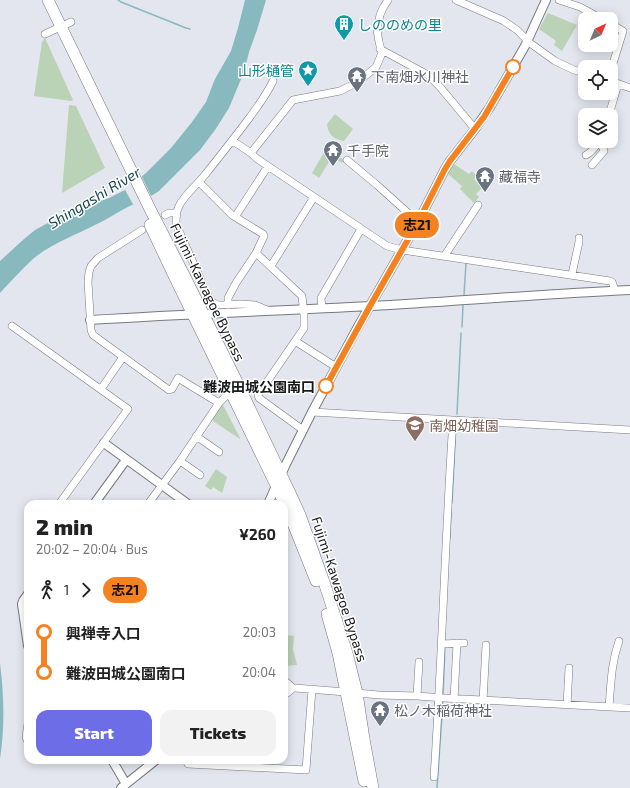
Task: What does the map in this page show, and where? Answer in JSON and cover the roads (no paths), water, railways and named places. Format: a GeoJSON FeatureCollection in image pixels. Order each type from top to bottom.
{"type":"FeatureCollection","features":[{"type":"Feature","properties":{"kind":"highway","name":"Fujimi-Kawagoe Bypass"},"geometry":{"type":"LineString","coordinates":[[40,0],[58,28]]}},
{"type":"Feature","properties":{"kind":"highway","name":"Fujimi-Kawagoe Bypass"},"geometry":{"type":"LineString","coordinates":[[48,0],[58,28],[148,213],[198,314],[281,474],[300,515],[346,648],[351,692],[366,788]]}},
{"type":"Feature","properties":{"kind":"highway","name":"Fujimi-Kawagoe Bypass"},"geometry":{"type":"LineString","coordinates":[[198,314],[230,392],[282,500]]}},
{"type":"Feature","properties":{"kind":"highway","name":"Fujimi-Kawagoe Bypass"},"geometry":{"type":"LineString","coordinates":[[288,513],[320,592],[351,692],[364,739],[373,788]]}},
{"type":"Feature","properties":{"kind":"street"},"geometry":{"type":"LineString","coordinates":[[251,153],[293,100],[340,91],[358,82],[376,67],[382,53],[380,49],[378,30],[380,15],[388,0]]}},
{"type":"Feature","properties":{"kind":"street"},"geometry":{"type":"LineString","coordinates":[[456,0],[504,22],[517,30],[555,61],[578,71]]}},
{"type":"Feature","properties":{"kind":"street"},"geometry":{"type":"LineString","coordinates":[[270,500],[312,412],[418,222],[445,169],[490,107],[528,40],[546,0]]}},
{"type":"Feature","properties":{"kind":"street"},"geometry":{"type":"LineString","coordinates":[[559,0],[580,7],[589,12]]}},
{"type":"Feature","properties":{"kind":"street"},"geometry":{"type":"LineString","coordinates":[[618,28],[623,31],[618,47]]}},
{"type":"Feature","properties":{"kind":"street"},"geometry":{"type":"LineString","coordinates":[[380,49],[428,75],[475,129]]}},
{"type":"Feature","properties":{"kind":"street"},"geometry":{"type":"LineString","coordinates":[[267,310],[255,305],[218,305],[212,302],[176,224],[176,213],[184,197],[199,182],[233,141],[273,81]]}},
{"type":"Feature","properties":{"kind":"street"},"geometry":{"type":"LineString","coordinates":[[618,84],[630,88]]}},
{"type":"Feature","properties":{"kind":"street"},"geometry":{"type":"LineString","coordinates":[[233,141],[387,246],[402,250],[445,255],[610,281],[612,282],[615,290]]}},
{"type":"Feature","properties":{"kind":"street"},"geometry":{"type":"LineString","coordinates":[[586,155],[594,148]]}},
{"type":"Feature","properties":{"kind":"street"},"geometry":{"type":"LineString","coordinates":[[592,165],[604,151],[602,148]]}},
{"type":"Feature","properties":{"kind":"street"},"geometry":{"type":"LineString","coordinates":[[347,160],[418,222]]}},
{"type":"Feature","properties":{"kind":"street"},"geometry":{"type":"LineString","coordinates":[[235,217],[268,166]]}},
{"type":"Feature","properties":{"kind":"street"},"geometry":{"type":"LineString","coordinates":[[199,182],[232,215],[264,236],[256,253],[228,298],[228,305]]}},
{"type":"Feature","properties":{"kind":"street"},"geometry":{"type":"LineString","coordinates":[[271,266],[314,197]]}},
{"type":"Feature","properties":{"kind":"street"},"geometry":{"type":"LineString","coordinates":[[445,255],[478,205]]}},
{"type":"Feature","properties":{"kind":"street"},"geometry":{"type":"LineString","coordinates":[[164,215],[176,213]]}},
{"type":"Feature","properties":{"kind":"street"},"geometry":{"type":"LineString","coordinates":[[322,308],[321,298],[362,229]]}},
{"type":"Feature","properties":{"kind":"street"},"geometry":{"type":"LineString","coordinates":[[142,230],[98,258],[91,266],[88,282],[90,320],[93,335],[169,390],[172,389],[178,378],[219,403]]}},
{"type":"Feature","properties":{"kind":"street"},"geometry":{"type":"LineString","coordinates":[[572,274],[579,238]]}},
{"type":"Feature","properties":{"kind":"street"},"geometry":{"type":"LineString","coordinates":[[256,253],[301,294],[304,308],[304,328],[258,395],[259,398],[303,430]]}},
{"type":"Feature","properties":{"kind":"street"},"geometry":{"type":"LineString","coordinates":[[90,320],[181,314],[370,306],[630,290]]}},
{"type":"Feature","properties":{"kind":"street"},"geometry":{"type":"LineString","coordinates":[[12,326],[128,409],[62,500]]}},
{"type":"Feature","properties":{"kind":"street"},"geometry":{"type":"LineString","coordinates":[[296,341],[336,367]]}},
{"type":"Feature","properties":{"kind":"street"},"geometry":{"type":"LineString","coordinates":[[101,389],[123,357]]}},
{"type":"Feature","properties":{"kind":"street"},"geometry":{"type":"LineString","coordinates":[[151,500],[180,461],[219,403],[230,392]]}},
{"type":"Feature","properties":{"kind":"street"},"geometry":{"type":"LineString","coordinates":[[312,412],[630,430]]}},
{"type":"Feature","properties":{"kind":"street"},"geometry":{"type":"LineString","coordinates":[[434,777],[444,644],[448,507],[453,420]]}},
{"type":"Feature","properties":{"kind":"street"},"geometry":{"type":"LineString","coordinates":[[196,436],[219,452]]}},
{"type":"Feature","properties":{"kind":"street"},"geometry":{"type":"LineString","coordinates":[[104,443],[183,500]]}},
{"type":"Feature","properties":{"kind":"street"},"geometry":{"type":"LineString","coordinates":[[97,500],[126,460]]}},
{"type":"Feature","properties":{"kind":"street"},"geometry":{"type":"LineString","coordinates":[[180,461],[200,475]]}},
{"type":"Feature","properties":{"kind":"street"},"geometry":{"type":"LineString","coordinates":[[24,600],[22,604],[24,618]]}},
{"type":"Feature","properties":{"kind":"street"},"geometry":{"type":"LineString","coordinates":[[609,707],[612,668],[615,651],[619,641]]}},
{"type":"Feature","properties":{"kind":"street"},"geometry":{"type":"LineString","coordinates":[[444,644],[461,643],[454,699]]}},
{"type":"Feature","properties":{"kind":"street"},"geometry":{"type":"LineString","coordinates":[[483,701],[486,645]]}},
{"type":"Feature","properties":{"kind":"street"},"geometry":{"type":"LineString","coordinates":[[417,696],[419,662]]}},
{"type":"Feature","properties":{"kind":"street"},"geometry":{"type":"LineString","coordinates":[[567,705],[569,668]]}},
{"type":"Feature","properties":{"kind":"street"},"geometry":{"type":"LineString","coordinates":[[288,684],[293,688],[351,692],[379,696],[417,696],[483,701],[630,708]]}},
{"type":"Feature","properties":{"kind":"street"},"geometry":{"type":"LineString","coordinates":[[288,692],[293,688]]}},
{"type":"Feature","properties":{"kind":"street"},"geometry":{"type":"LineString","coordinates":[[188,764],[267,764],[280,769],[306,770],[312,689]]}},
{"type":"Feature","properties":{"kind":"street"},"geometry":{"type":"LineString","coordinates":[[114,764],[123,786],[151,764]]}},
{"type":"Feature","properties":{"kind":"street"},"geometry":{"type":"LineString","coordinates":[[280,769],[281,764]]}},
{"type":"Feature","properties":{"kind":"water"},"geometry":{"type":"Polygon","coordinates":[[[245,0],[266,0],[244,72],[229,108],[200,150],[159,191],[41,253],[25,266],[0,293],[0,261],[24,239],[35,230],[46,224],[125,190],[146,173],[171,148],[206,102],[215,79],[231,51],[245,0]]]}},
{"type":"Feature","properties":{"kind":"water"},"geometry":{"type":"Polygon","coordinates":[[[0,663],[3,735],[0,759],[0,663]]]}},
{"type":"Feature","properties":{"kind":"waterway"},"geometry":{"type":"LineString","coordinates":[[118,0],[190,29]]}},
{"type":"Feature","properties":{"kind":"waterway"},"geometry":{"type":"LineString","coordinates":[[464,295],[466,263]]}},
{"type":"Feature","properties":{"kind":"waterway"},"geometry":{"type":"LineString","coordinates":[[462,327],[463,305]]}},
{"type":"Feature","properties":{"kind":"waterway"},"geometry":{"type":"LineString","coordinates":[[457,414],[461,333]]}},
{"type":"Feature","properties":{"kind":"waterway"},"geometry":{"type":"LineString","coordinates":[[452,503],[456,423]]}},
{"type":"Feature","properties":{"kind":"waterway"},"geometry":{"type":"LineString","coordinates":[[450,538],[451,511]]}},
{"type":"Feature","properties":{"kind":"waterway"},"geometry":{"type":"LineString","coordinates":[[443,696],[445,646]]}},
{"type":"Feature","properties":{"kind":"waterway"},"geometry":{"type":"LineString","coordinates":[[437,788],[443,700]]}},
{"type":"Feature","properties":{"kind":"place","name":"しののめの里"},"geometry":{"type":"Point","coordinates":[344,41]}},
{"type":"Feature","properties":{"kind":"place","name":"山形樋管"},"geometry":{"type":"Point","coordinates":[308,87]}},
{"type":"Feature","properties":{"kind":"place","name":"下南畑氷川神社"},"geometry":{"type":"Point","coordinates":[357,93]}},
{"type":"Feature","properties":{"kind":"place","name":"千手院"},"geometry":{"type":"Point","coordinates":[333,167]}},
{"type":"Feature","properties":{"kind":"place","name":"藏福寺"},"geometry":{"type":"Point","coordinates":[485,193]}},
{"type":"Feature","properties":{"kind":"place","name":"難波田城公園南口"},"geometry":{"type":"Point","coordinates":[326,386]}},
{"type":"Feature","properties":{"kind":"place","name":"南畑幼稚園"},"geometry":{"type":"Point","coordinates":[415,442]}},
{"type":"Feature","properties":{"kind":"place","name":"松ノ木稲荷神社"},"geometry":{"type":"Point","coordinates":[380,727]}},
{"type":"Feature","properties":{"kind":"water label","name":"Shingashi River"},"geometry":{"type":"Point","coordinates":[94,197]}}]}
